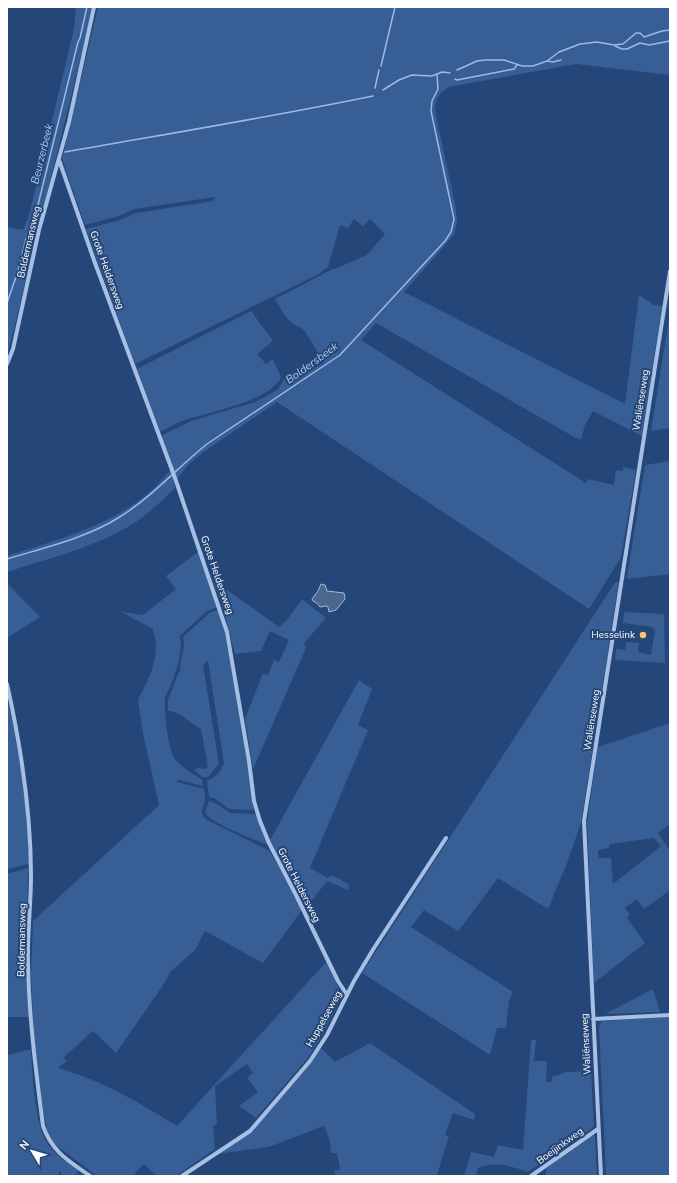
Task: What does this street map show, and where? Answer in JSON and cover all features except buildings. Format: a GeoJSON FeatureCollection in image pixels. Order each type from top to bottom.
{"type":"FeatureCollection","features":[{"type":"Feature","properties":{"kind":"street","name":"Boldermansweg"},"geometry":{"type":"LineString","coordinates":[[7,364],[13,349],[39,230],[59,160],[94,7]]}},
{"type":"Feature","properties":{"kind":"street","name":"Grote Heldersweg"},"geometry":{"type":"LineString","coordinates":[[59,160],[95,263],[175,477],[228,632],[254,801],[260,821],[269,843],[338,981],[347,995]]}},
{"type":"Feature","properties":{"kind":"street","name":"Waliënseweg"},"geometry":{"type":"LineString","coordinates":[[601,1176],[584,821],[670,271]]}},
{"type":"Feature","properties":{"kind":"street","name":"Boldermansweg"},"geometry":{"type":"LineString","coordinates":[[7,684],[16,728],[28,809],[31,876],[28,963],[33,1049],[43,1126],[54,1148],[64,1158],[90,1176]]}},
{"type":"Feature","properties":{"kind":"street","name":"Huppelseweg"},"geometry":{"type":"LineString","coordinates":[[182,1176],[250,1131],[310,1060],[327,1035],[347,995],[374,948],[446,838]]}},
{"type":"Feature","properties":{"kind":"street"},"geometry":{"type":"LineString","coordinates":[[593,1019],[670,1015]]}},
{"type":"Feature","properties":{"kind":"street","name":"Boeijinkweg"},"geometry":{"type":"LineString","coordinates":[[532,1176],[598,1129]]}},
{"type":"Feature","properties":{"kind":"shaded area"},"geometry":{"type":"Polygon","coordinates":[[[76,7],[93,7],[7,357],[7,227],[23,230],[29,215],[74,28],[76,7]]]}},
{"type":"Feature","properties":{"kind":"shaded area"},"geometry":{"type":"Polygon","coordinates":[[[98,7],[670,7],[670,75],[576,64],[449,87],[440,94],[437,99],[435,111],[456,209],[457,223],[454,234],[404,292],[625,404],[639,295],[654,305],[662,306],[642,436],[593,411],[585,425],[581,439],[576,438],[376,323],[361,340],[586,483],[588,479],[614,485],[616,470],[623,471],[623,467],[636,470],[621,557],[589,609],[277,402],[202,453],[189,464],[177,479],[161,436],[191,421],[255,402],[278,389],[284,379],[288,385],[324,362],[304,330],[289,321],[275,299],[327,272],[367,255],[385,234],[370,219],[363,226],[354,219],[348,228],[340,225],[328,267],[317,275],[135,364],[86,229],[120,220],[136,213],[213,201],[215,197],[134,209],[119,216],[85,225],[62,159],[98,7]]]}},
{"type":"Feature","properties":{"kind":"shaded area"},"geometry":{"type":"Polygon","coordinates":[[[251,311],[273,341],[257,354],[266,364],[273,359],[281,378],[264,394],[251,400],[182,421],[159,432],[137,369],[251,311]]]}},
{"type":"Feature","properties":{"kind":"shaded area"},"geometry":{"type":"Polygon","coordinates":[[[670,312],[670,428],[651,431],[670,312]]]}},
{"type":"Feature","properties":{"kind":"shaded area"},"geometry":{"type":"Polygon","coordinates":[[[670,461],[670,574],[628,579],[627,577],[645,465],[670,461]]]}},
{"type":"Feature","properties":{"kind":"shaded area"},"geometry":{"type":"Polygon","coordinates":[[[171,469],[175,488],[136,522],[121,531],[89,545],[7,572],[7,556],[74,534],[117,514],[137,502],[155,487],[171,469]]]}},
{"type":"Feature","properties":{"kind":"shaded area"},"geometry":{"type":"Polygon","coordinates":[[[198,552],[218,607],[207,611],[180,636],[181,644],[179,660],[165,698],[165,704],[170,747],[175,759],[188,771],[202,780],[203,786],[179,780],[177,780],[177,782],[204,789],[205,799],[202,813],[207,820],[270,851],[302,910],[263,963],[205,931],[195,950],[170,972],[166,981],[116,1053],[93,1031],[63,1058],[67,1061],[58,1068],[91,1079],[106,1086],[177,1126],[327,961],[342,997],[317,1044],[307,1059],[256,1118],[239,1106],[258,1092],[247,1078],[253,1073],[247,1064],[215,1086],[217,1125],[213,1125],[215,1149],[176,1176],[157,1176],[144,1164],[133,1176],[97,1176],[57,1146],[53,1142],[47,1130],[40,1093],[35,1050],[31,975],[33,921],[159,805],[143,733],[138,700],[151,673],[155,658],[156,643],[153,629],[121,612],[143,615],[176,589],[166,576],[198,552]]]}},
{"type":"Feature","properties":{"kind":"shaded area"},"geometry":{"type":"Polygon","coordinates":[[[213,580],[279,627],[287,620],[302,599],[326,618],[304,643],[306,648],[253,769],[245,719],[263,673],[268,675],[274,660],[279,662],[289,640],[270,631],[261,651],[235,654],[224,611],[213,580]]]}},
{"type":"Feature","properties":{"kind":"shaded area"},"geometry":{"type":"Polygon","coordinates":[[[616,582],[619,582],[581,823],[567,863],[548,909],[498,878],[458,931],[424,910],[411,927],[513,992],[509,1001],[506,1028],[497,1028],[490,1055],[362,973],[616,582]]]}},
{"type":"Feature","properties":{"kind":"shaded area"},"geometry":{"type":"Polygon","coordinates":[[[7,583],[40,617],[7,638],[7,583]]]}},
{"type":"Feature","properties":{"kind":"shaded area"},"geometry":{"type":"Polygon","coordinates":[[[321,584],[325,585],[327,591],[344,593],[345,599],[336,610],[329,612],[328,607],[320,607],[313,601],[312,599],[321,584]]]}},
{"type":"Feature","properties":{"kind":"shaded area"},"geometry":{"type":"Polygon","coordinates":[[[219,609],[224,627],[245,745],[254,810],[229,809],[216,799],[209,797],[207,780],[213,778],[217,774],[224,763],[208,661],[203,665],[219,764],[208,777],[202,777],[194,770],[208,767],[201,729],[181,715],[168,711],[168,699],[180,670],[184,646],[183,637],[209,613],[219,609]]]}},
{"type":"Feature","properties":{"kind":"shaded area"},"geometry":{"type":"Polygon","coordinates":[[[624,612],[664,614],[665,663],[615,660],[616,649],[625,650],[626,642],[639,643],[638,652],[651,655],[655,630],[652,627],[623,623],[624,612]]]}},
{"type":"Feature","properties":{"kind":"shaded area"},"geometry":{"type":"Polygon","coordinates":[[[359,680],[372,689],[358,725],[368,730],[310,868],[328,878],[331,875],[347,883],[349,886],[348,890],[327,881],[306,908],[270,840],[359,680]]]}},
{"type":"Feature","properties":{"kind":"shaded area"},"geometry":{"type":"Polygon","coordinates":[[[7,701],[23,782],[29,864],[7,869],[7,701]]]}},
{"type":"Feature","properties":{"kind":"shaded area"},"geometry":{"type":"Polygon","coordinates":[[[670,723],[670,824],[658,833],[670,851],[670,892],[669,891],[644,909],[637,899],[625,908],[630,915],[627,918],[645,943],[594,983],[587,822],[598,747],[670,723]],[[654,838],[610,844],[609,848],[598,850],[599,858],[611,858],[613,884],[661,846],[654,838]]]}},
{"type":"Feature","properties":{"kind":"shaded area"},"geometry":{"type":"Polygon","coordinates":[[[209,801],[215,803],[230,813],[256,814],[268,845],[222,825],[208,816],[205,812],[209,801]]]}},
{"type":"Feature","properties":{"kind":"shaded area"},"geometry":{"type":"Polygon","coordinates":[[[28,868],[26,977],[29,1017],[7,1017],[7,874],[28,868]]]}},
{"type":"Feature","properties":{"kind":"shaded area"},"geometry":{"type":"Polygon","coordinates":[[[653,989],[660,1012],[605,1014],[653,989]]]}},
{"type":"Feature","properties":{"kind":"shaded area"},"geometry":{"type":"Polygon","coordinates":[[[670,1017],[670,1176],[606,1176],[599,1027],[602,1021],[670,1017]]]}},
{"type":"Feature","properties":{"kind":"shaded area"},"geometry":{"type":"Polygon","coordinates":[[[531,1040],[536,1040],[534,1061],[547,1061],[546,1082],[552,1082],[552,1077],[566,1072],[591,1071],[594,1126],[528,1172],[509,1166],[492,1165],[478,1168],[476,1176],[464,1176],[471,1152],[494,1157],[498,1145],[523,1150],[531,1040]]]}},
{"type":"Feature","properties":{"kind":"shaded area"},"geometry":{"type":"Polygon","coordinates":[[[370,1043],[475,1114],[474,1120],[453,1113],[445,1135],[449,1136],[437,1175],[439,1176],[336,1176],[334,1171],[340,1169],[337,1153],[331,1153],[330,1141],[324,1126],[269,1147],[216,1154],[244,1137],[310,1064],[321,1048],[335,1062],[370,1043]]]}},
{"type":"Feature","properties":{"kind":"shaded area"},"geometry":{"type":"Polygon","coordinates":[[[31,1050],[35,1097],[42,1133],[52,1150],[78,1170],[76,1176],[62,1176],[60,1170],[58,1176],[7,1176],[7,1055],[31,1050]]]}},
{"type":"Feature","properties":{"kind":"shaded area"},"geometry":{"type":"Polygon","coordinates":[[[591,1135],[595,1136],[597,1176],[545,1176],[547,1167],[591,1135]]]}},
{"type":"Feature","properties":{"kind":"waterway","name":"Beurzerbeek"},"geometry":{"type":"LineString","coordinates":[[7,303],[19,268],[26,239],[37,209],[87,7]]}},
{"type":"Feature","properties":{"kind":"waterway"},"geometry":{"type":"LineString","coordinates":[[381,66],[395,7]]}},
{"type":"Feature","properties":{"kind":"waterway","name":"Boldersbeek"},"geometry":{"type":"LineString","coordinates":[[457,70],[477,61],[485,60],[504,60],[522,66],[533,66],[547,61],[559,52],[580,44],[597,42],[614,45],[623,44],[636,33],[640,33],[644,37],[670,30]]}},
{"type":"Feature","properties":{"kind":"waterway","name":"Boldersbeek"},"geometry":{"type":"LineString","coordinates":[[615,46],[622,49],[627,49],[640,43],[649,45],[670,41]]}},
{"type":"Feature","properties":{"kind":"waterway","name":"Boldersbeek"},"geometry":{"type":"LineString","coordinates":[[547,61],[553,62],[561,60]]}},
{"type":"Feature","properties":{"kind":"waterway","name":"Boldersbeek"},"geometry":{"type":"LineString","coordinates":[[455,79],[457,80],[514,69],[517,65]]}},
{"type":"Feature","properties":{"kind":"waterway"},"geometry":{"type":"LineString","coordinates":[[375,88],[379,70]]}},
{"type":"Feature","properties":{"kind":"waterway"},"geometry":{"type":"LineString","coordinates":[[383,90],[399,80],[412,75],[432,76],[442,72],[450,73]]}},
{"type":"Feature","properties":{"kind":"waterway","name":"Boldersbeek"},"geometry":{"type":"LineString","coordinates":[[7,559],[78,537],[106,525],[130,510],[153,492],[207,444],[340,355],[445,241],[451,232],[454,219],[431,111],[432,101],[438,89],[437,75]]}},
{"type":"Feature","properties":{"kind":"waterway"},"geometry":{"type":"LineString","coordinates":[[65,152],[373,96]]}},
{"type":"Feature","properties":{"kind":"place","name":"Hesselink"},"geometry":{"type":"Point","coordinates":[643,635]}}]}
